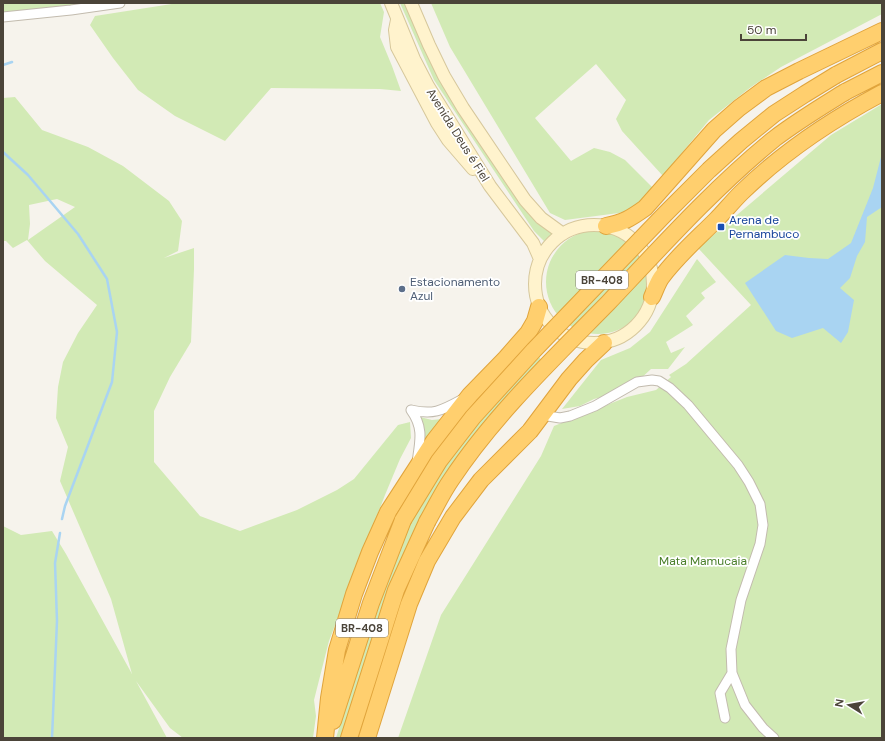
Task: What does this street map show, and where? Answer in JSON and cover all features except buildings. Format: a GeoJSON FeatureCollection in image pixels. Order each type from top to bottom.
{"type":"FeatureCollection","features":[{"type":"Feature","properties":{"kind":"highway"},"geometry":{"type":"LineString","coordinates":[[606,226],[621,223],[634,217],[645,208],[714,130],[739,108],[766,88],[882,31]]}},
{"type":"Feature","properties":{"kind":"highway","name":"BR-408"},"geometry":{"type":"LineString","coordinates":[[327,738],[371,602],[403,520],[439,461],[472,417],[534,350],[709,170],[774,114],[836,75],[882,51]]}},
{"type":"Feature","properties":{"kind":"highway","name":"BR-408"},"geometry":{"type":"LineString","coordinates":[[349,738],[396,590],[427,522],[451,479],[476,445],[514,401],[647,262],[719,189],[748,162],[774,139],[810,113],[845,92],[882,73]]}},
{"type":"Feature","properties":{"kind":"highway"},"geometry":{"type":"LineString","coordinates":[[652,297],[660,279],[683,252],[741,193],[794,148],[823,127],[882,93]]}},
{"type":"Feature","properties":{"kind":"highway"},"geometry":{"type":"LineString","coordinates":[[327,738],[329,698],[337,650],[354,594],[370,552],[388,512],[434,441],[470,395],[528,333],[536,321],[539,307]]}},
{"type":"Feature","properties":{"kind":"highway"},"geometry":{"type":"LineString","coordinates":[[367,738],[409,604],[428,561],[453,517],[481,480],[530,431],[569,379],[604,343]]}},
{"type":"Feature","properties":{"kind":"main road","name":"Avenida Deus é Fiel"},"geometry":{"type":"LineString","coordinates":[[391,3],[414,59],[428,86],[490,186],[533,244],[540,259]]}},
{"type":"Feature","properties":{"kind":"main road","name":"Avenida Deus é Fiel"},"geometry":{"type":"LineString","coordinates":[[411,3],[444,76],[463,108],[525,200],[541,218],[562,234]]}},
{"type":"Feature","properties":{"kind":"main road"},"geometry":{"type":"LineString","coordinates":[[595,224],[606,226],[631,236],[638,244],[648,260],[654,285],[652,297],[646,314],[635,328],[620,338],[604,343],[584,343],[565,336],[549,324],[539,307],[535,291],[536,274],[540,259],[554,240],[562,234],[573,228],[584,225],[595,224]]}},
{"type":"Feature","properties":{"kind":"street"},"geometry":{"type":"LineString","coordinates":[[3,16],[71,10],[120,3]]}},
{"type":"Feature","properties":{"kind":"street"},"geometry":{"type":"LineString","coordinates":[[542,415],[560,418],[570,416],[595,406],[637,382],[652,380],[659,381],[670,388],[688,405],[738,464],[760,504],[763,525],[760,544],[741,600],[731,649],[732,673],[744,706],[774,738]]}},
{"type":"Feature","properties":{"kind":"street"},"geometry":{"type":"LineString","coordinates":[[416,468],[420,432],[418,421],[411,410],[434,412],[449,407],[470,395]]}},
{"type":"Feature","properties":{"kind":"street"},"geometry":{"type":"LineString","coordinates":[[725,718],[720,692],[732,673]]}},
{"type":"Feature","properties":{"kind":"green space"},"geometry":{"type":"Polygon","coordinates":[[[3,3],[120,3],[3,17],[3,3]]]}},
{"type":"Feature","properties":{"kind":"green space"},"geometry":{"type":"Polygon","coordinates":[[[178,3],[380,3],[384,12],[380,37],[401,91],[380,89],[271,88],[225,141],[175,116],[138,90],[90,25],[95,16],[178,3]]]}},
{"type":"Feature","properties":{"kind":"green space"},"geometry":{"type":"Polygon","coordinates":[[[400,3],[412,3],[463,110],[555,232],[545,242],[534,231],[434,80],[400,3]]]}},
{"type":"Feature","properties":{"kind":"green space"},"geometry":{"type":"Polygon","coordinates":[[[431,3],[882,3],[882,14],[781,67],[751,87],[709,120],[663,176],[622,131],[616,119],[626,100],[596,64],[535,118],[571,161],[594,148],[610,152],[625,160],[653,188],[632,209],[619,213],[565,220],[550,213],[450,47],[431,3]]]}},
{"type":"Feature","properties":{"kind":"green space"},"geometry":{"type":"Polygon","coordinates":[[[15,97],[42,130],[88,147],[123,166],[169,201],[182,221],[178,251],[164,258],[194,248],[191,342],[170,377],[154,411],[154,462],[200,516],[240,531],[297,510],[337,490],[354,479],[398,425],[410,422],[411,438],[400,459],[385,495],[329,641],[314,700],[316,716],[313,738],[183,738],[170,728],[136,681],[167,738],[3,738],[3,526],[21,535],[52,531],[132,674],[111,599],[60,481],[68,447],[56,418],[58,387],[63,362],[78,333],[97,305],[45,261],[27,240],[13,248],[6,241],[3,241],[3,98],[15,97]],[[57,199],[29,205],[30,224],[28,240],[75,207],[57,199]]]}},
{"type":"Feature","properties":{"kind":"green space","name":"Mata Mamucaia"},"geometry":{"type":"Polygon","coordinates":[[[882,104],[882,738],[398,738],[441,615],[541,456],[554,426],[627,397],[656,390],[671,377],[669,375],[686,364],[751,305],[698,248],[831,135],[882,104]]]}},
{"type":"Feature","properties":{"kind":"green space"},"geometry":{"type":"Polygon","coordinates":[[[598,230],[618,234],[635,245],[646,262],[650,282],[646,302],[635,319],[618,330],[598,334],[578,330],[561,319],[550,302],[546,282],[550,262],[561,245],[578,234],[598,230]]]}},
{"type":"Feature","properties":{"kind":"green space"},"geometry":{"type":"Polygon","coordinates":[[[697,259],[716,282],[701,293],[705,298],[686,316],[693,325],[666,342],[671,353],[685,347],[668,369],[651,369],[637,382],[618,393],[594,399],[580,406],[562,409],[601,360],[630,348],[650,332],[697,259]]]}},
{"type":"Feature","properties":{"kind":"green space"},"geometry":{"type":"Polygon","coordinates":[[[538,355],[543,363],[437,494],[345,738],[336,738],[383,583],[402,534],[453,452],[538,355]]]}},
{"type":"Feature","properties":{"kind":"green space"},"geometry":{"type":"Polygon","coordinates":[[[420,417],[432,420],[442,419],[422,451],[425,433],[420,417]]]}},
{"type":"Feature","properties":{"kind":"water"},"geometry":{"type":"Polygon","coordinates":[[[882,153],[882,207],[867,217],[865,242],[857,256],[850,278],[840,288],[854,300],[848,332],[841,343],[823,328],[792,338],[776,331],[745,283],[785,255],[828,259],[851,243],[873,188],[882,153]]]}},
{"type":"Feature","properties":{"kind":"waterway"},"geometry":{"type":"LineString","coordinates":[[3,65],[12,62]]}},
{"type":"Feature","properties":{"kind":"waterway"},"geometry":{"type":"LineString","coordinates":[[3,152],[28,175],[78,234],[107,279],[117,332],[112,382],[65,506],[62,519]]}},
{"type":"Feature","properties":{"kind":"waterway"},"geometry":{"type":"LineString","coordinates":[[52,738],[57,621],[55,563],[60,533]]}},
{"type":"Feature","properties":{"kind":"place","name":"Arena de Pernambuco"},"geometry":{"type":"Point","coordinates":[721,227]}},
{"type":"Feature","properties":{"kind":"place","name":"Estacionamento Azul"},"geometry":{"type":"Point","coordinates":[402,289]}}]}
